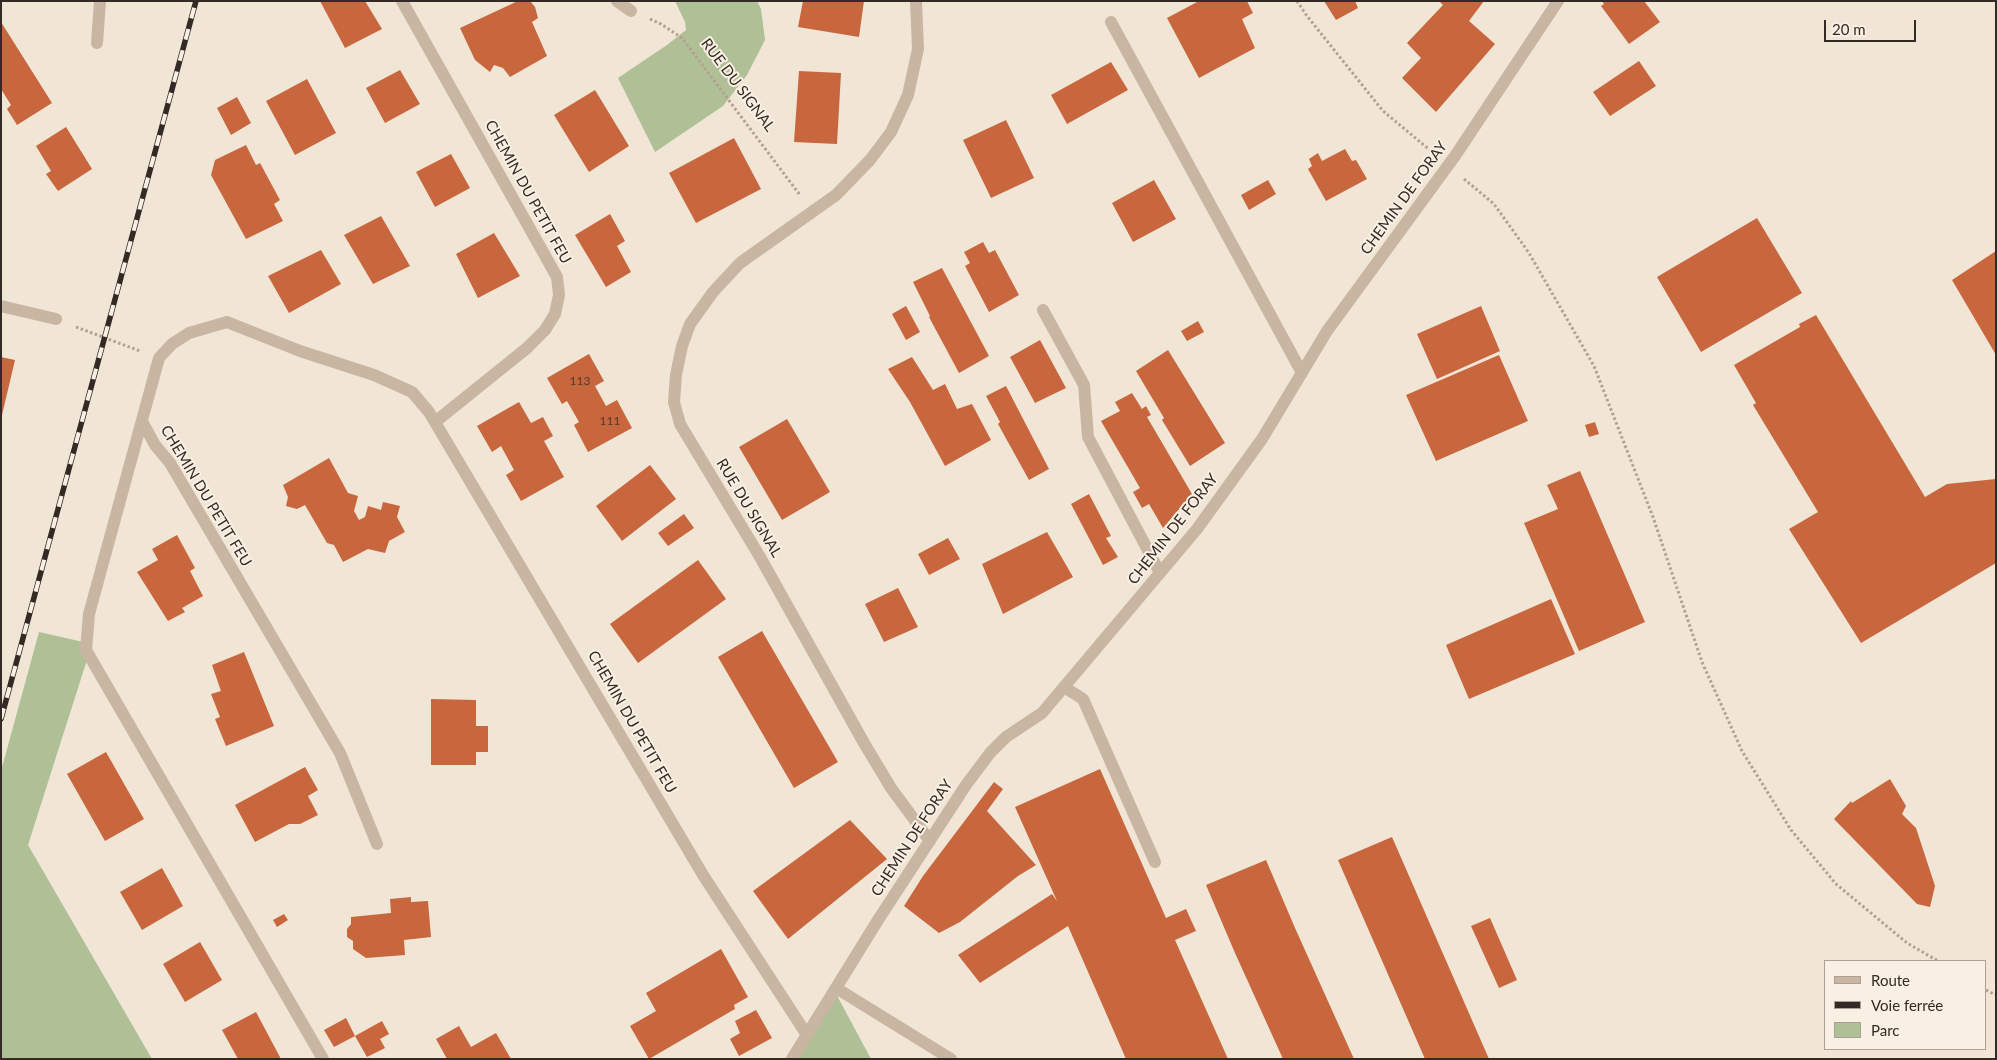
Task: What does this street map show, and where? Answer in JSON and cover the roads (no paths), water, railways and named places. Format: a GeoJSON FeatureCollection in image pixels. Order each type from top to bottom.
{"type":"FeatureCollection","features":[{"type":"Feature","properties":{"kind":"street"},"geometry":{"type":"LineString","coordinates":[[97,43],[100,1]]}},
{"type":"Feature","properties":{"kind":"street","name":"CHEMIN DU PETIT FEU"},"geometry":{"type":"LineString","coordinates":[[402,1],[558,277],[559,295],[555,314],[545,330],[527,348],[435,422]]}},
{"type":"Feature","properties":{"kind":"street"},"geometry":{"type":"LineString","coordinates":[[618,1],[630,11]]}},
{"type":"Feature","properties":{"kind":"street","name":"RUE DU SIGNAL"},"geometry":{"type":"LineString","coordinates":[[916,1],[918,49],[908,95],[891,132],[870,160],[836,195],[740,263],[713,292],[690,324],[682,346],[676,375],[674,402],[680,424],[760,557],[864,743],[891,788],[930,841]]}},
{"type":"Feature","properties":{"kind":"street","name":"CHEMIN DE FORAY"},"geometry":{"type":"LineString","coordinates":[[792,1059],[966,786],[990,753],[1006,737],[1042,713],[1197,529],[1262,439],[1327,331],[1448,165],[1558,1]]}},
{"type":"Feature","properties":{"kind":"street"},"geometry":{"type":"LineString","coordinates":[[1111,22],[1302,373]]}},
{"type":"Feature","properties":{"kind":"street"},"geometry":{"type":"LineString","coordinates":[[1,306],[56,319]]}},
{"type":"Feature","properties":{"kind":"street"},"geometry":{"type":"LineString","coordinates":[[1043,310],[1084,386],[1088,437],[1160,573]]}},
{"type":"Feature","properties":{"kind":"street","name":"CHEMIN DU PETIT FEU"},"geometry":{"type":"LineString","coordinates":[[377,844],[340,753],[170,463],[142,423],[159,358],[172,344],[189,333],[227,322],[300,351],[374,375],[412,392],[429,412],[703,875],[807,1035]]}},
{"type":"Feature","properties":{"kind":"street"},"geometry":{"type":"LineString","coordinates":[[142,423],[89,614],[86,650],[323,1059]]}},
{"type":"Feature","properties":{"kind":"street"},"geometry":{"type":"LineString","coordinates":[[1064,687],[1083,699],[1155,862]]}},
{"type":"Feature","properties":{"kind":"street"},"geometry":{"type":"LineString","coordinates":[[836,988],[951,1059]]}},
{"type":"Feature","properties":{"kind":"railway"},"geometry":{"type":"LineString","coordinates":[[1,719],[196,1]]}}]}
